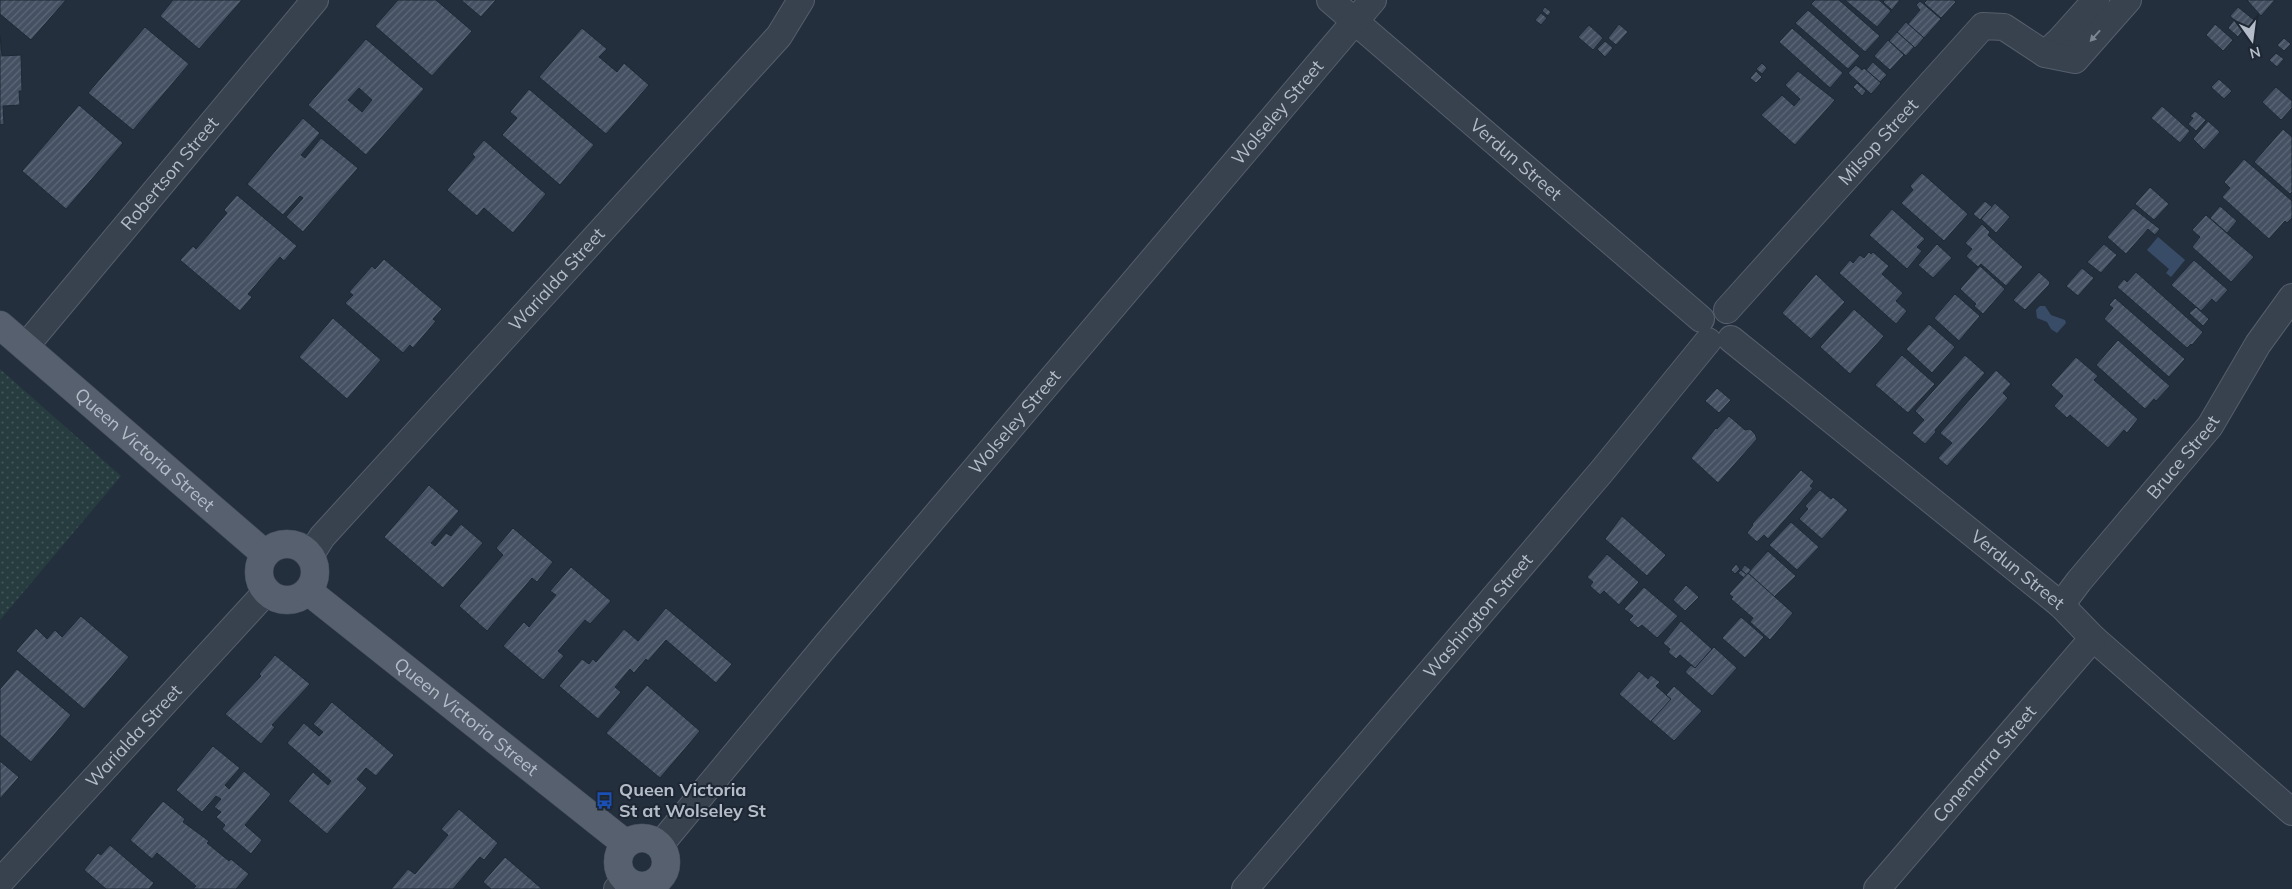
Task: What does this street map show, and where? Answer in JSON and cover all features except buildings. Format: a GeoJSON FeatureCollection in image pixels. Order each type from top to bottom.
{"type":"FeatureCollection","features":[{"type":"Feature","properties":{"kind":"main road","name":"Queen Victoria Street"},"geometry":{"type":"LineString","coordinates":[[0,326],[265,554]]}},
{"type":"Feature","properties":{"kind":"main road"},"geometry":{"type":"LineString","coordinates":[[290,544],[299,546],[310,556],[315,566],[315,575],[308,591],[301,596],[282,599],[267,591],[260,581],[259,572],[260,562],[265,554],[272,548],[290,544]]}},
{"type":"Feature","properties":{"kind":"main road","name":"Queen Victoria Street"},"geometry":{"type":"LineString","coordinates":[[308,591],[626,844]]}},
{"type":"Feature","properties":{"kind":"main road"},"geometry":{"type":"LineString","coordinates":[[645,838],[660,845],[666,860],[667,884],[654,884],[643,887],[621,884],[618,860],[626,844],[633,840],[645,838]]}},
{"type":"Feature","properties":{"kind":"street","name":"Robertson Street"},"geometry":{"type":"LineString","coordinates":[[25,347],[315,0]]}},
{"type":"Feature","properties":{"kind":"street","name":"Warialda Street"},"geometry":{"type":"LineString","coordinates":[[310,556],[322,537],[779,36],[801,0]]}},
{"type":"Feature","properties":{"kind":"street","name":"Verdun Street"},"geometry":{"type":"LineString","coordinates":[[1330,0],[1713,333],[2061,605],[2093,638],[2292,812]]}},
{"type":"Feature","properties":{"kind":"street","name":"Wolseley Street"},"geometry":{"type":"LineString","coordinates":[[660,845],[832,637],[1373,0]]}},
{"type":"Feature","properties":{"kind":"street"},"geometry":{"type":"LineString","coordinates":[[2045,54],[2096,0]]}},
{"type":"Feature","properties":{"kind":"street","name":"Milsop Street"},"geometry":{"type":"LineString","coordinates":[[1713,333],[1736,331],[1736,321],[1727,310],[1983,26],[2004,27],[2045,54],[2075,60],[2128,0]]}},
{"type":"Feature","properties":{"kind":"street","name":"Bruce Street"},"geometry":{"type":"LineString","coordinates":[[2061,605],[2079,581],[2210,426],[2258,344],[2292,297]]}},
{"type":"Feature","properties":{"kind":"street","name":"Washington Street"},"geometry":{"type":"LineString","coordinates":[[1245,889],[1602,471],[1713,333]]}},
{"type":"Feature","properties":{"kind":"street","name":"Warialda Street"},"geometry":{"type":"LineString","coordinates":[[0,882],[267,591]]}},
{"type":"Feature","properties":{"kind":"street","name":"Conemarra Street"},"geometry":{"type":"LineString","coordinates":[[1877,889],[2093,638]]}},
{"type":"Feature","properties":{"kind":"green space"},"geometry":{"type":"Polygon","coordinates":[[[0,369],[121,476],[0,620],[0,369]]]}},
{"type":"Feature","properties":{"kind":"water"},"geometry":{"type":"Polygon","coordinates":[[[2158,237],[2185,260],[2171,277],[2166,273],[2169,269],[2147,250],[2158,237]]]}},
{"type":"Feature","properties":{"kind":"water"},"geometry":{"type":"Polygon","coordinates":[[[2040,306],[2045,306],[2051,315],[2065,320],[2066,323],[2057,333],[2051,329],[2047,322],[2037,318],[2036,310],[2040,306]]]}},
{"type":"Feature","properties":{"kind":"place","name":"Queen Victoria St at Wolseley St"},"geometry":{"type":"Point","coordinates":[605,800]}}]}
